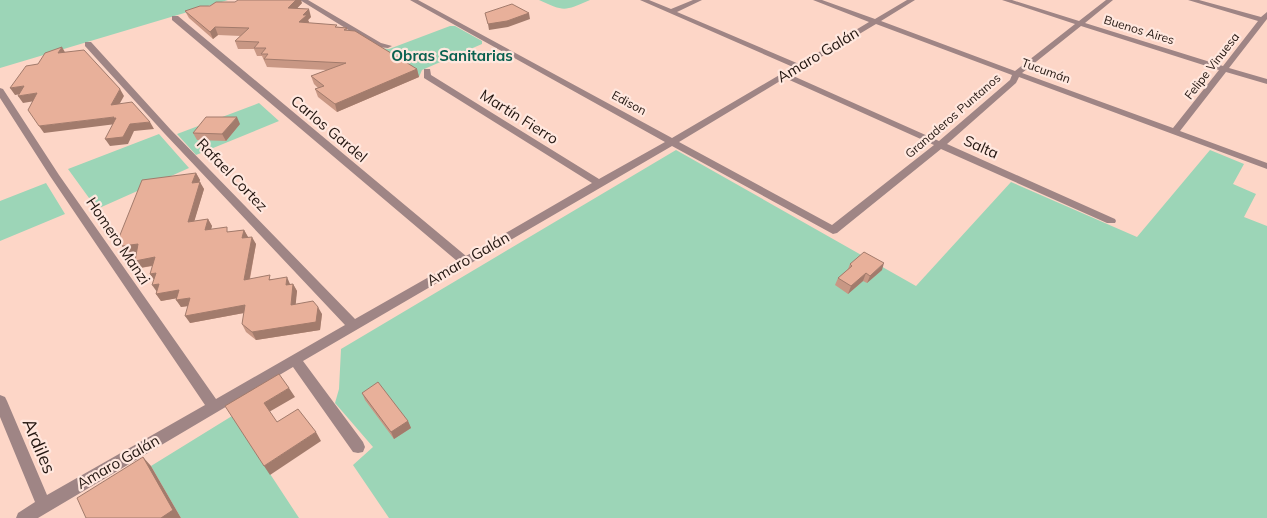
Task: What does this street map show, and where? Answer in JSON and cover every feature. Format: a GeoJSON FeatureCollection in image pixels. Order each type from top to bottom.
{"type":"FeatureCollection","features":[{"type":"Feature","properties":{"kind":"street"},"geometry":{"type":"LineString","coordinates":[[304,0],[379,45],[388,46]]}},
{"type":"Feature","properties":{"kind":"street","name":"Edison"},"geometry":{"type":"LineString","coordinates":[[413,0],[833,230]]}},
{"type":"Feature","properties":{"kind":"street"},"geometry":{"type":"LineString","coordinates":[[643,0],[800,67]]}},
{"type":"Feature","properties":{"kind":"street"},"geometry":{"type":"LineString","coordinates":[[671,12],[698,0]]}},
{"type":"Feature","properties":{"kind":"street","name":"Tucumán"},"geometry":{"type":"LineString","coordinates":[[816,0],[1267,166]]}},
{"type":"Feature","properties":{"kind":"street","name":"Amaro Galán"},"geometry":{"type":"LineString","coordinates":[[24,518],[673,142],[912,0]]}},
{"type":"Feature","properties":{"kind":"street","name":"Buenos Aires"},"geometry":{"type":"LineString","coordinates":[[1005,0],[1267,82]]}},
{"type":"Feature","properties":{"kind":"street","name":"Granaderos Puntanos"},"geometry":{"type":"LineString","coordinates":[[833,230],[939,144],[1013,80],[1017,73],[1110,0]]}},
{"type":"Feature","properties":{"kind":"street"},"geometry":{"type":"LineString","coordinates":[[1190,0],[1265,17]]}},
{"type":"Feature","properties":{"kind":"street","name":"Felipe Vinuesa"},"geometry":{"type":"LineString","coordinates":[[1175,132],[1265,17]]}},
{"type":"Feature","properties":{"kind":"street","name":"Carlos Gardel"},"geometry":{"type":"LineString","coordinates":[[175,18],[465,262]]}},
{"type":"Feature","properties":{"kind":"street","name":"Rafael Cortez"},"geometry":{"type":"LineString","coordinates":[[88,44],[168,132],[354,326]]}},
{"type":"Feature","properties":{"kind":"street","name":"Martín Fierro"},"geometry":{"type":"LineString","coordinates":[[427,71],[427,76],[600,184]]}},
{"type":"Feature","properties":{"kind":"street","name":"Salta"},"geometry":{"type":"LineString","coordinates":[[785,75],[1110,221]]}},
{"type":"Feature","properties":{"kind":"street","name":"Homero Manzi"},"geometry":{"type":"LineString","coordinates":[[0,91],[54,176],[214,407]]}},
{"type":"Feature","properties":{"kind":"street"},"geometry":{"type":"LineString","coordinates":[[295,360],[358,447]]}},
{"type":"Feature","properties":{"kind":"street","name":"Ardiles"},"geometry":{"type":"LineString","coordinates":[[0,401],[44,505]]}},
{"type":"Feature","properties":{"kind":"green space"},"geometry":{"type":"Polygon","coordinates":[[[0,0],[228,0],[0,68],[0,0]]]}},
{"type":"Feature","properties":{"kind":"green space"},"geometry":{"type":"Polygon","coordinates":[[[539,0],[590,0],[564,9],[554,7],[539,0]]]}},
{"type":"Feature","properties":{"kind":"green space"},"geometry":{"type":"Polygon","coordinates":[[[450,26],[455,26],[482,41],[482,44],[422,70],[419,77],[371,47],[389,49],[450,26]]]}},
{"type":"Feature","properties":{"kind":"green space"},"geometry":{"type":"Polygon","coordinates":[[[259,103],[279,121],[196,155],[177,134],[259,103]]]}},
{"type":"Feature","properties":{"kind":"green space"},"geometry":{"type":"Polygon","coordinates":[[[159,134],[189,168],[97,209],[68,169],[159,134]]]}},
{"type":"Feature","properties":{"kind":"green space"},"geometry":{"type":"Polygon","coordinates":[[[676,150],[916,286],[1011,182],[1137,237],[1210,150],[1244,164],[1233,184],[1256,194],[1244,217],[1267,226],[1267,518],[389,518],[353,465],[373,447],[335,403],[339,389],[341,349],[676,150]]]}},
{"type":"Feature","properties":{"kind":"green space"},"geometry":{"type":"Polygon","coordinates":[[[46,183],[65,214],[0,241],[0,201],[46,183]]]}},
{"type":"Feature","properties":{"kind":"green space"},"geometry":{"type":"Polygon","coordinates":[[[232,416],[299,518],[181,518],[151,466],[232,416]]]}},
{"type":"Feature","properties":{"kind":"building"},"geometry":{"type":"Polygon","coordinates":[[[238,0],[296,0],[288,8],[309,9],[303,15],[307,15],[299,22],[337,25],[335,27],[355,31],[417,69],[335,104],[315,89],[324,86],[311,76],[346,63],[264,59],[268,54],[261,54],[266,48],[254,48],[259,42],[235,41],[249,28],[215,27],[210,32],[185,11],[200,6],[210,6],[216,2],[235,2],[238,0]]]}},
{"type":"Feature","properties":{"kind":"building"},"geometry":{"type":"Polygon","coordinates":[[[512,4],[529,13],[507,21],[488,24],[485,13],[512,4]]]}},
{"type":"Feature","properties":{"kind":"building"},"geometry":{"type":"Polygon","coordinates":[[[62,47],[58,53],[84,50],[120,89],[111,105],[132,102],[150,122],[130,124],[123,137],[105,139],[116,118],[114,117],[39,126],[28,110],[37,93],[18,96],[24,86],[10,88],[26,66],[38,64],[45,53],[62,47]]]}},
{"type":"Feature","properties":{"kind":"building"},"geometry":{"type":"Polygon","coordinates":[[[206,117],[237,117],[222,134],[193,133],[206,117]]]}},
{"type":"Feature","properties":{"kind":"building"},"geometry":{"type":"Polygon","coordinates":[[[196,173],[192,183],[200,182],[188,222],[208,219],[205,230],[227,227],[227,232],[244,230],[242,238],[252,237],[244,280],[270,275],[269,280],[287,277],[286,285],[293,284],[291,305],[313,301],[318,307],[316,322],[252,332],[242,324],[245,305],[185,316],[190,298],[176,300],[179,290],[156,294],[159,284],[152,285],[156,273],[150,274],[155,257],[135,261],[138,244],[122,246],[118,240],[142,180],[196,173]]]}},
{"type":"Feature","properties":{"kind":"building"},"geometry":{"type":"Polygon","coordinates":[[[864,252],[884,263],[870,276],[866,273],[851,286],[838,278],[852,266],[850,264],[864,252]]]}},
{"type":"Feature","properties":{"kind":"building"},"geometry":{"type":"Polygon","coordinates":[[[279,374],[289,388],[264,403],[277,422],[298,409],[316,432],[264,466],[225,406],[279,374]]]}},
{"type":"Feature","properties":{"kind":"building"},"geometry":{"type":"Polygon","coordinates":[[[378,382],[408,421],[391,432],[362,393],[378,382]]]}},
{"type":"Feature","properties":{"kind":"building"},"geometry":{"type":"Polygon","coordinates":[[[143,457],[173,510],[161,518],[86,518],[77,498],[143,457]]]}},
{"type":"Feature","properties":{"kind":"district","name":"Obras Sanitarias"},"geometry":{"type":"Point","coordinates":[452,56]}}]}
